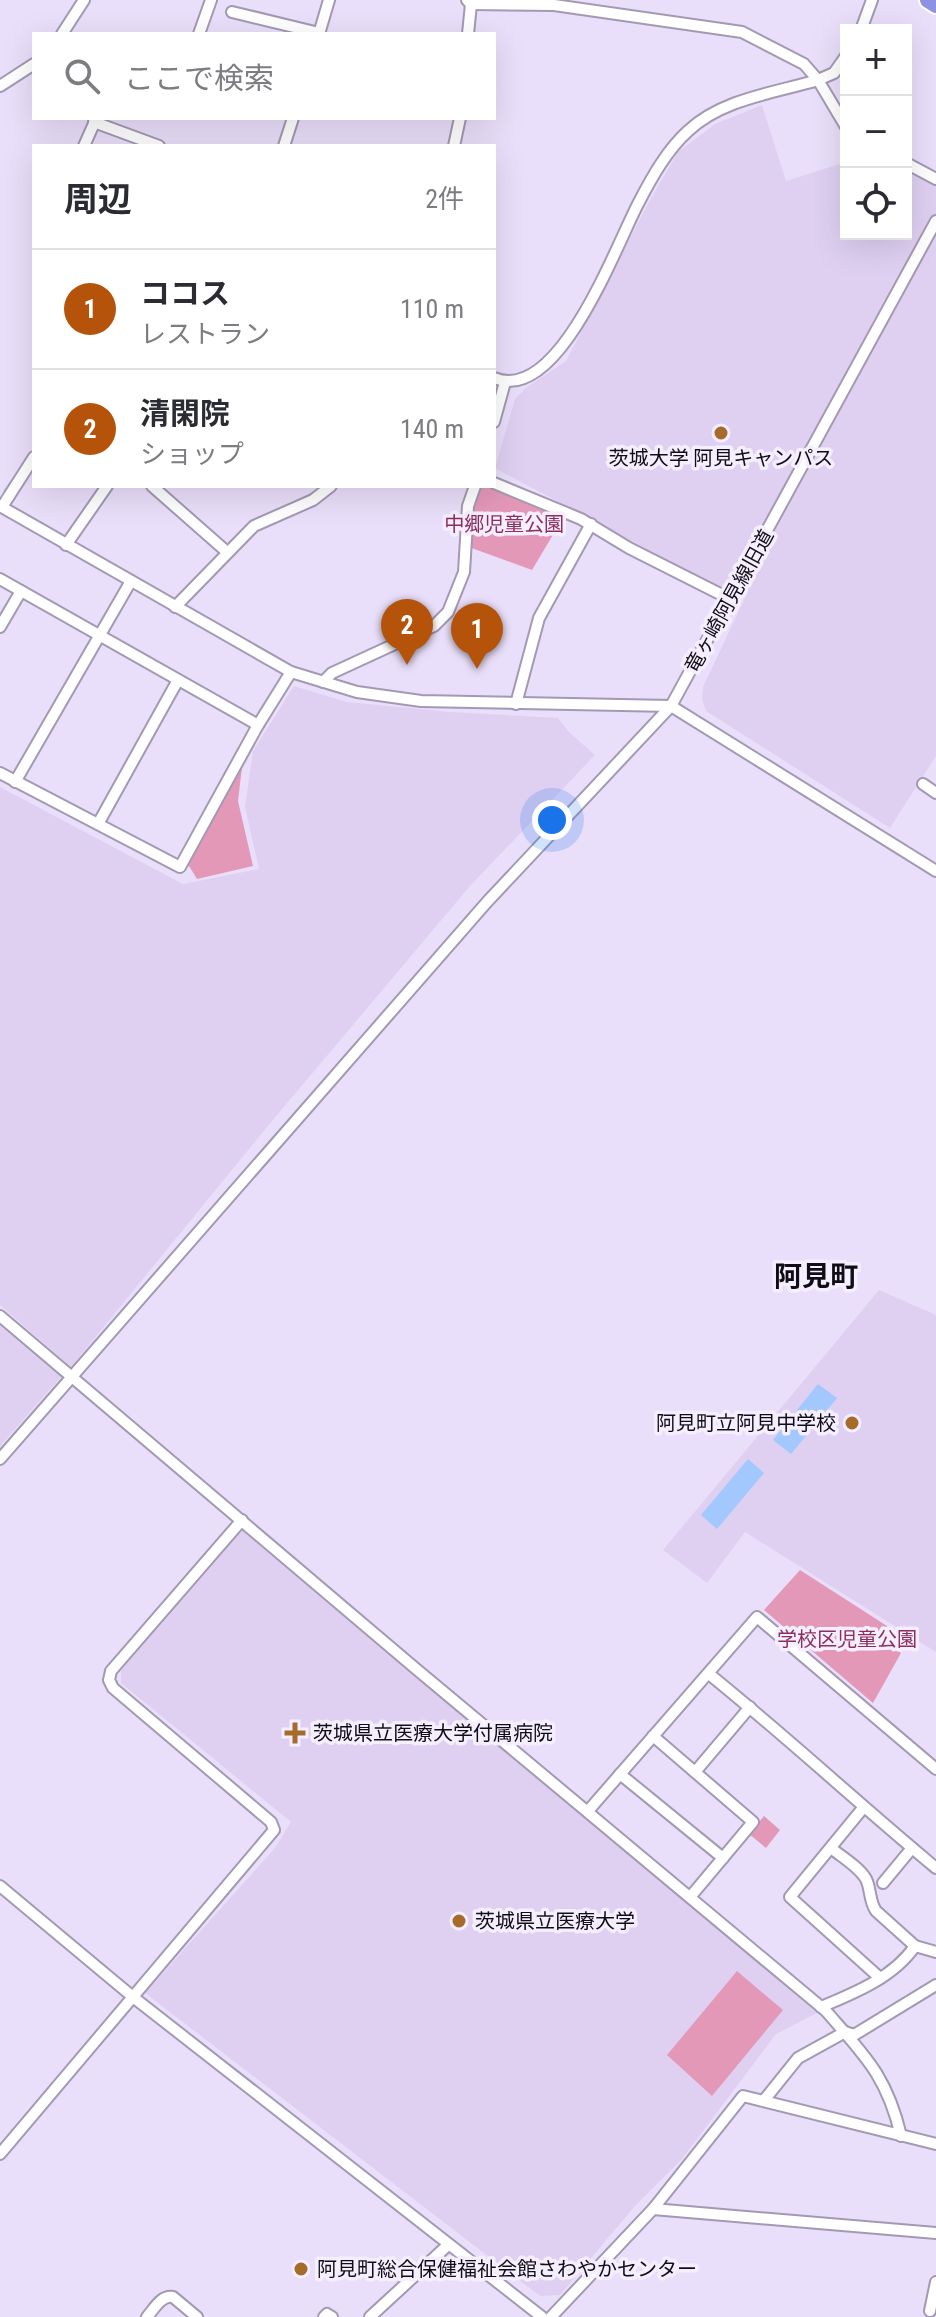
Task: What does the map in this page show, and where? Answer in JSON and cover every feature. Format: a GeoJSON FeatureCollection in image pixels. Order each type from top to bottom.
{"type":"FeatureCollection","features":[{"type":"Feature","properties":{"kind":"highway"},"geometry":{"type":"LineString","coordinates":[[928,0],[936,5]]}},
{"type":"Feature","properties":{"kind":"street"},"geometry":{"type":"LineString","coordinates":[[63,32],[84,0]]}},
{"type":"Feature","properties":{"kind":"street"},"geometry":{"type":"LineString","coordinates":[[200,32],[211,0]]}},
{"type":"Feature","properties":{"kind":"street"},"geometry":{"type":"LineString","coordinates":[[319,32],[329,0]]}},
{"type":"Feature","properties":{"kind":"street"},"geometry":{"type":"LineString","coordinates":[[863,24],[872,0]]}},
{"type":"Feature","properties":{"kind":"street"},"geometry":{"type":"LineString","coordinates":[[468,32],[469,2],[595,6],[742,32],[804,64],[818,80],[840,117]]}},
{"type":"Feature","properties":{"kind":"street"},"geometry":{"type":"LineString","coordinates":[[232,12],[315,32]]}},
{"type":"Feature","properties":{"kind":"street"},"geometry":{"type":"LineString","coordinates":[[75,16],[76,32]]}},
{"type":"Feature","properties":{"kind":"street"},"geometry":{"type":"LineString","coordinates":[[496,379],[505,382],[520,381],[550,359],[567,341],[602,283],[651,179],[687,131],[714,112],[818,80],[834,73],[840,64]]}},
{"type":"Feature","properties":{"kind":"street"},"geometry":{"type":"LineString","coordinates":[[0,86],[32,65]]}},
{"type":"Feature","properties":{"kind":"street"},"geometry":{"type":"LineString","coordinates":[[85,144],[94,120]]}},
{"type":"Feature","properties":{"kind":"street"},"geometry":{"type":"LineString","coordinates":[[96,120],[154,144]]}},
{"type":"Feature","properties":{"kind":"street"},"geometry":{"type":"LineString","coordinates":[[285,144],[292,120]]}},
{"type":"Feature","properties":{"kind":"street"},"geometry":{"type":"LineString","coordinates":[[454,144],[460,120]]}},
{"type":"Feature","properties":{"kind":"street"},"geometry":{"type":"LineString","coordinates":[[912,166],[936,179]]}},
{"type":"Feature","properties":{"kind":"street","name":"竜ヶ崎阿見線旧道"},"geometry":{"type":"LineString","coordinates":[[0,1459],[487,902],[671,706],[936,221]]}},
{"type":"Feature","properties":{"kind":"street"},"geometry":{"type":"LineString","coordinates":[[496,415],[505,382]]}},
{"type":"Feature","properties":{"kind":"street"},"geometry":{"type":"LineString","coordinates":[[32,460],[1,507],[291,672],[391,698],[516,704],[671,706],[936,871]]}},
{"type":"Feature","properties":{"kind":"street"},"geometry":{"type":"LineString","coordinates":[[496,484],[591,524],[629,548],[730,599]]}},
{"type":"Feature","properties":{"kind":"street"},"geometry":{"type":"LineString","coordinates":[[66,545],[105,488]]}},
{"type":"Feature","properties":{"kind":"street"},"geometry":{"type":"LineString","coordinates":[[154,488],[227,552]]}},
{"type":"Feature","properties":{"kind":"street"},"geometry":{"type":"LineString","coordinates":[[175,607],[254,526],[313,500],[328,488]]}},
{"type":"Feature","properties":{"kind":"street"},"geometry":{"type":"LineString","coordinates":[[323,682],[332,673],[434,626],[448,612],[464,572],[468,506],[474,488]]}},
{"type":"Feature","properties":{"kind":"street"},"geometry":{"type":"LineString","coordinates":[[516,704],[539,618],[591,524]]}},
{"type":"Feature","properties":{"kind":"street"},"geometry":{"type":"LineString","coordinates":[[0,579],[258,725]]}},
{"type":"Feature","properties":{"kind":"street"},"geometry":{"type":"LineString","coordinates":[[15,782],[131,581]]}},
{"type":"Feature","properties":{"kind":"street"},"geometry":{"type":"LineString","coordinates":[[0,627],[21,591]]}},
{"type":"Feature","properties":{"kind":"street"},"geometry":{"type":"LineString","coordinates":[[0,773],[180,867],[258,725],[291,672]]}},
{"type":"Feature","properties":{"kind":"street"},"geometry":{"type":"LineString","coordinates":[[98,824],[178,680]]}},
{"type":"Feature","properties":{"kind":"street"},"geometry":{"type":"LineString","coordinates":[[923,784],[936,793]]}},
{"type":"Feature","properties":{"kind":"street"},"geometry":{"type":"LineString","coordinates":[[0,1316],[821,2007],[881,2077],[901,2136]]}},
{"type":"Feature","properties":{"kind":"street"},"geometry":{"type":"LineString","coordinates":[[0,2154],[274,1830],[271,1822],[113,1688],[109,1680],[111,1671],[242,1520]]}},
{"type":"Feature","properties":{"kind":"street"},"geometry":{"type":"LineString","coordinates":[[588,1811],[757,1617],[936,1769]]}},
{"type":"Feature","properties":{"kind":"street"},"geometry":{"type":"LineString","coordinates":[[709,1674],[936,1868]]}},
{"type":"Feature","properties":{"kind":"street"},"geometry":{"type":"LineString","coordinates":[[695,1772],[750,1707]]}},
{"type":"Feature","properties":{"kind":"street"},"geometry":{"type":"LineString","coordinates":[[653,1736],[753,1822],[691,1896]]}},
{"type":"Feature","properties":{"kind":"street"},"geometry":{"type":"LineString","coordinates":[[620,1774],[723,1858]]}},
{"type":"Feature","properties":{"kind":"street"},"geometry":{"type":"LineString","coordinates":[[863,1808],[790,1897],[880,1978]]}},
{"type":"Feature","properties":{"kind":"street"},"geometry":{"type":"LineString","coordinates":[[831,1848],[862,1874],[876,1911],[915,1946],[936,1952]]}},
{"type":"Feature","properties":{"kind":"street"},"geometry":{"type":"LineString","coordinates":[[883,1883],[912,1848]]}},
{"type":"Feature","properties":{"kind":"street"},"geometry":{"type":"LineString","coordinates":[[0,1886],[133,1997],[542,2317]]}},
{"type":"Feature","properties":{"kind":"street"},"geometry":{"type":"LineString","coordinates":[[821,2007],[880,1978],[906,1961],[915,1946]]}},
{"type":"Feature","properties":{"kind":"street"},"geometry":{"type":"LineString","coordinates":[[765,2099],[798,2058],[845,2032],[854,2035],[936,1985]]}},
{"type":"Feature","properties":{"kind":"street"},"geometry":{"type":"LineString","coordinates":[[551,2317],[653,2209],[743,2096],[936,2144]]}},
{"type":"Feature","properties":{"kind":"street"},"geometry":{"type":"LineString","coordinates":[[653,2209],[936,2233]]}},
{"type":"Feature","properties":{"kind":"street"},"geometry":{"type":"LineString","coordinates":[[370,2317],[448,2245]]}},
{"type":"Feature","properties":{"kind":"street"},"geometry":{"type":"LineString","coordinates":[[930,2311],[936,2282]]}},
{"type":"Feature","properties":{"kind":"street"},"geometry":{"type":"LineString","coordinates":[[147,2317],[168,2296],[197,2317]]}},
{"type":"Feature","properties":{"kind":"street"},"geometry":{"type":"LineString","coordinates":[[324,2317],[327,2314],[332,2317]]}},
{"type":"Feature","properties":{"kind":"shaded area","name":"茨城大学 阿見キャンパス"},"geometry":{"type":"Polygon","coordinates":[[[762,105],[786,181],[840,164],[840,240],[912,240],[912,170],[936,184],[936,756],[890,828],[706,711],[702,699],[703,687],[748,591],[716,586],[496,469],[515,399],[527,387],[566,361],[678,152],[715,124],[762,105]]]}},
{"type":"Feature","properties":{"kind":"shaded area"},"geometry":{"type":"Polygon","coordinates":[[[294,686],[347,702],[558,718],[595,755],[470,886],[71,1367],[0,1305],[0,787],[183,884],[259,869],[245,807],[253,751],[294,686]]]}},
{"type":"Feature","properties":{"kind":"shaded area","name":"阿見町立阿見中学校"},"geometry":{"type":"Polygon","coordinates":[[[879,1290],[936,1315],[936,1652],[745,1532],[707,1583],[663,1550],[879,1290]]]}},
{"type":"Feature","properties":{"kind":"shaded area"},"geometry":{"type":"Polygon","coordinates":[[[0,1326],[61,1377],[0,1446],[0,1326]]]}},
{"type":"Feature","properties":{"kind":"shaded area","name":"茨城県立医療大学"},"geometry":{"type":"Polygon","coordinates":[[[237,1531],[247,1531],[312,1584],[817,2013],[776,2034],[682,2159],[635,2206],[560,2295],[540,2296],[145,1993],[275,1848],[291,1822],[121,1683],[121,1670],[237,1531]]]}},
{"type":"Feature","properties":{"kind":"green space","name":"中郷児童公園"},"geometry":{"type":"Polygon","coordinates":[[[496,487],[566,513],[532,570],[466,546],[475,488],[496,487]]]}},
{"type":"Feature","properties":{"kind":"green space"},"geometry":{"type":"Polygon","coordinates":[[[237,765],[242,767],[238,801],[253,866],[197,879],[189,866],[182,867],[237,765]]]}},
{"type":"Feature","properties":{"kind":"green space","name":"学校区児童公園"},"geometry":{"type":"Polygon","coordinates":[[[800,1570],[887,1626],[880,1638],[901,1653],[873,1703],[764,1610],[800,1570]]]}},
{"type":"Feature","properties":{"kind":"green space"},"geometry":{"type":"Polygon","coordinates":[[[764,1816],[780,1830],[766,1848],[749,1834],[764,1816]]]}},
{"type":"Feature","properties":{"kind":"green space"},"geometry":{"type":"Polygon","coordinates":[[[737,1971],[783,2010],[712,2096],[667,2055],[737,1971]]]}},
{"type":"Feature","properties":{"kind":"water"},"geometry":{"type":"Polygon","coordinates":[[[818,1384],[837,1398],[791,1454],[773,1440],[818,1384]]]}},
{"type":"Feature","properties":{"kind":"water"},"geometry":{"type":"Polygon","coordinates":[[[748,1459],[764,1473],[717,1529],[701,1515],[748,1459]]]}},
{"type":"Feature","properties":{"kind":"waterway"},"geometry":{"type":"LineString","coordinates":[[5,491],[20,470]]}},
{"type":"Feature","properties":{"kind":"place","name":"茨城大学 阿見キャンパス"},"geometry":{"type":"Point","coordinates":[721,433]}},
{"type":"Feature","properties":{"kind":"place","name":"清閑院"},"geometry":{"type":"Point","coordinates":[407,665]}},
{"type":"Feature","properties":{"kind":"place","name":"ココス"},"geometry":{"type":"Point","coordinates":[477,669]}},
{"type":"Feature","properties":{"kind":"place","name":"阿見町立阿見中学校"},"geometry":{"type":"Point","coordinates":[852,1423]}},
{"type":"Feature","properties":{"kind":"place","name":"茨城県立医療大学付属病院"},"geometry":{"type":"Point","coordinates":[295,1733]}},
{"type":"Feature","properties":{"kind":"place","name":"茨城県立医療大学"},"geometry":{"type":"Point","coordinates":[459,1921]}},
{"type":"Feature","properties":{"kind":"place","name":"阿見町総合保健福祉会館さわやかセンター"},"geometry":{"type":"Point","coordinates":[301,2269]}},
{"type":"Feature","properties":{"kind":"district","name":"阿見町"},"geometry":{"type":"Point","coordinates":[816,1276]}}]}
